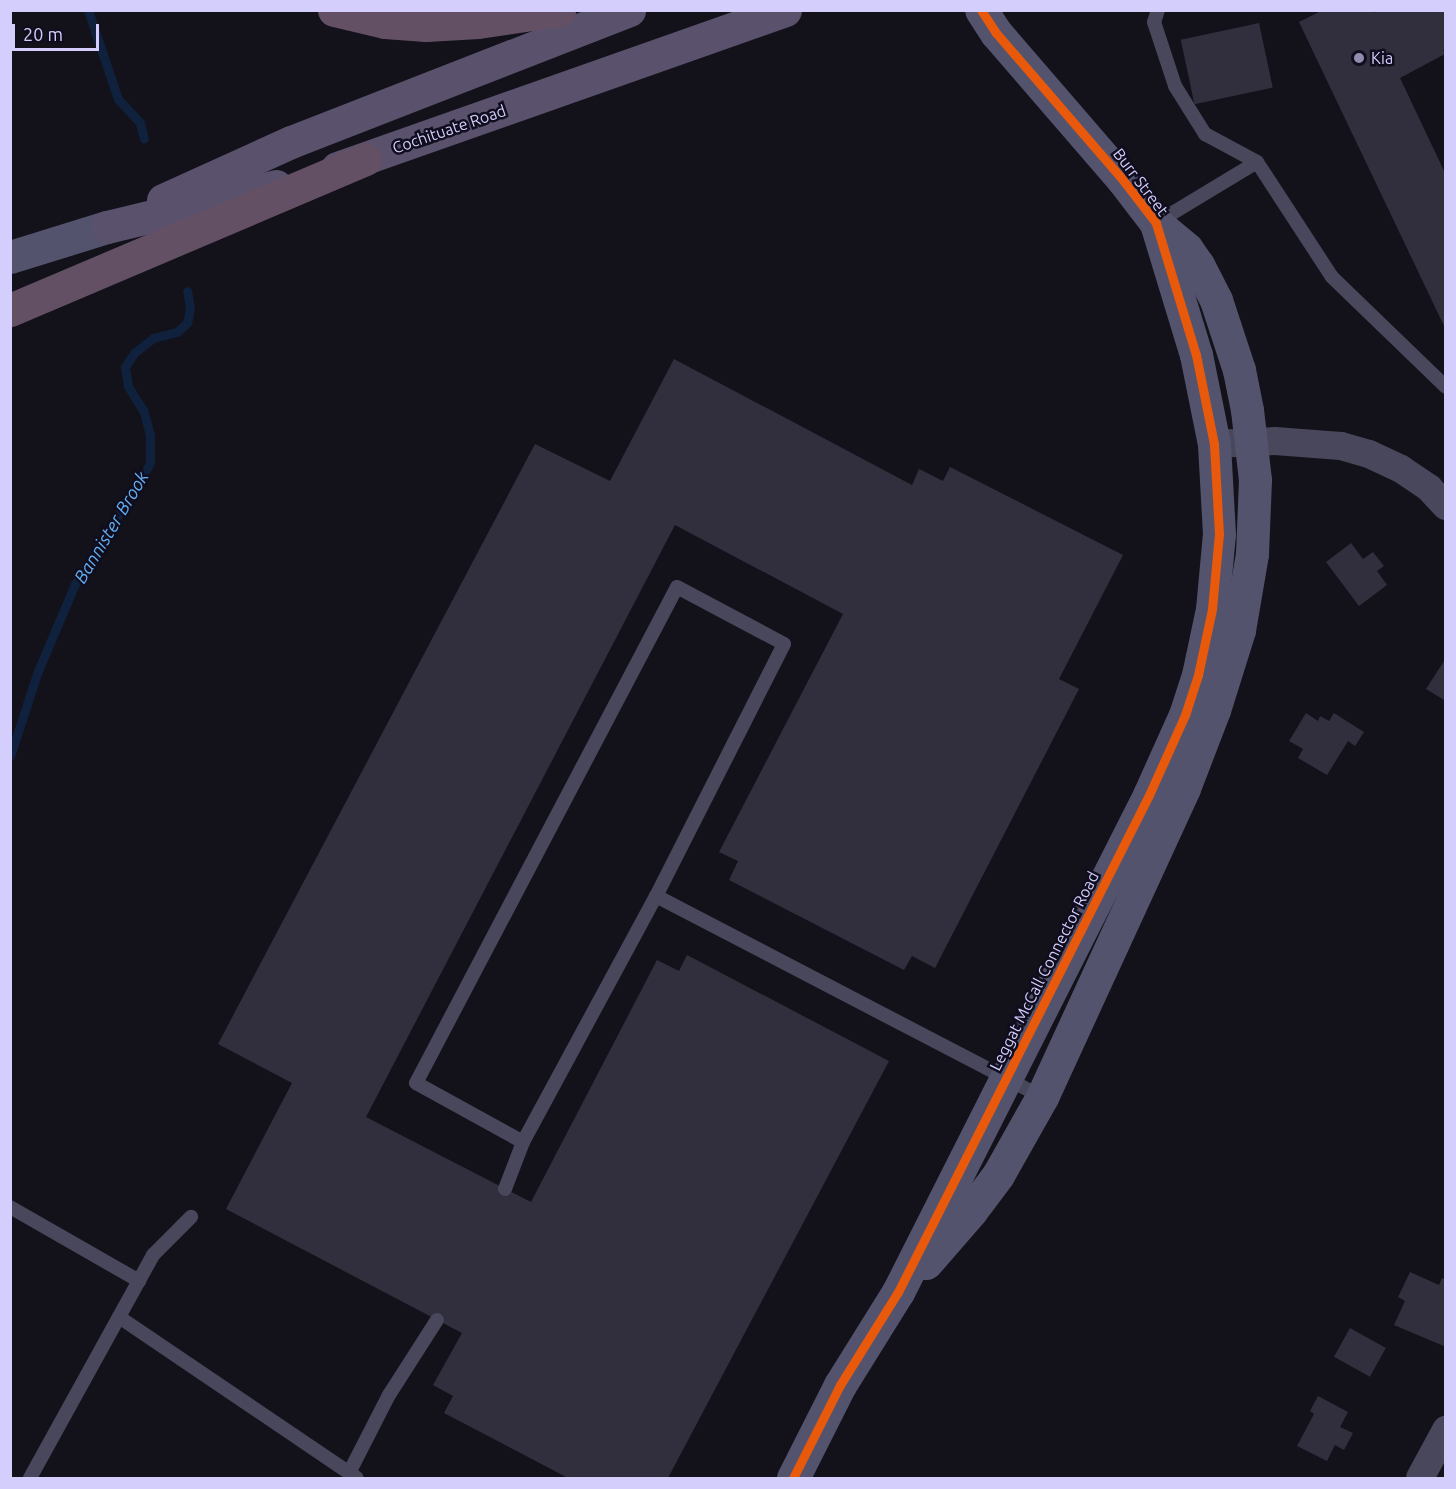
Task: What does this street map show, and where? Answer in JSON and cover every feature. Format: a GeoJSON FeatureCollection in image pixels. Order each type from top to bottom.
{"type":"FeatureCollection","features":[{"type":"Feature","properties":{"kind":"highway"},"geometry":{"type":"LineString","coordinates":[[334,10],[376,20],[426,25],[478,22],[559,10]]}},
{"type":"Feature","properties":{"kind":"highway"},"geometry":{"type":"LineString","coordinates":[[10,309],[365,159]]}},
{"type":"Feature","properties":{"kind":"main road","name":"Cochituate Road"},"geometry":{"type":"LineString","coordinates":[[107,226],[252,159],[629,10]]}},
{"type":"Feature","properties":{"kind":"main road","name":"Cochituate Road"},"geometry":{"type":"LineString","coordinates":[[107,226],[262,190],[365,159],[785,10]]}},
{"type":"Feature","properties":{"kind":"street","name":"Burr Street"},"geometry":{"type":"LineString","coordinates":[[981,10],[996,33],[1123,180],[1156,223],[1196,355],[1214,444]]}},
{"type":"Feature","properties":{"kind":"street","name":"Leggat McCall Connector Road"},"geometry":{"type":"LineString","coordinates":[[898,1292],[945,1243],[998,1175],[1042,1097],[1184,788],[1229,667],[1239,630],[1255,518],[1251,442],[1239,370],[1216,300],[1186,249],[1156,223]]}},
{"type":"Feature","properties":{"kind":"street","name":"Cochituate Road"},"geometry":{"type":"LineString","coordinates":[[10,257],[107,226]]}},
{"type":"Feature","properties":{"kind":"street"},"geometry":{"type":"LineString","coordinates":[[1214,444],[1308,442],[1341,446],[1369,454],[1401,469],[1440,492]]}},
{"type":"Feature","properties":{"kind":"street","name":"Leggat McCall Connector Road"},"geometry":{"type":"LineString","coordinates":[[793,1479],[840,1385],[898,1292],[1149,795],[1185,715],[1205,643],[1216,569],[1219,491],[1214,444]]}},
{"type":"Feature","properties":{"kind":"street"},"geometry":{"type":"LineString","coordinates":[[1423,1477],[1446,1430]]}},
{"type":"Feature","properties":{"kind":"lane"},"geometry":{"type":"LineString","coordinates":[[1158,10],[1154,22],[1175,86],[1205,134],[1257,162],[1332,277],[1446,387]]}},
{"type":"Feature","properties":{"kind":"lane"},"geometry":{"type":"LineString","coordinates":[[1156,223],[1257,162]]}},
{"type":"Feature","properties":{"kind":"lane"},"geometry":{"type":"LineString","coordinates":[[505,1189],[523,1142],[656,896],[784,644],[677,587],[416,1083],[523,1142]]}},
{"type":"Feature","properties":{"kind":"lane"},"geometry":{"type":"LineString","coordinates":[[656,896],[1042,1097]]}},
{"type":"Feature","properties":{"kind":"lane"},"geometry":{"type":"LineString","coordinates":[[10,1207],[139,1281]]}},
{"type":"Feature","properties":{"kind":"lane"},"geometry":{"type":"LineString","coordinates":[[30,1479],[153,1255],[191,1217]]}},
{"type":"Feature","properties":{"kind":"lane"},"geometry":{"type":"LineString","coordinates":[[119,1317],[353,1476],[389,1395],[437,1320]]}},
{"type":"Feature","properties":{"kind":"building"},"geometry":{"type":"Polygon","coordinates":[[[1323,10],[1372,10],[1374,13],[1379,10],[1446,10],[1446,49],[1443,50],[1445,54],[1400,78],[1446,175],[1446,330],[1299,22],[1323,10]]]}},
{"type":"Feature","properties":{"kind":"building"},"geometry":{"type":"Polygon","coordinates":[[[1259,23],[1273,88],[1194,104],[1181,40],[1259,23]]]}},
{"type":"Feature","properties":{"kind":"building"},"geometry":{"type":"Polygon","coordinates":[[[674,359],[912,485],[919,469],[943,481],[950,467],[1123,555],[1059,679],[1079,689],[935,968],[912,956],[904,970],[729,880],[738,861],[719,852],[843,614],[675,525],[366,1117],[531,1202],[657,960],[679,971],[687,955],[889,1061],[668,1478],[568,1478],[444,1413],[453,1396],[433,1385],[462,1333],[226,1209],[292,1083],[218,1044],[535,444],[610,481],[674,359]]]}},
{"type":"Feature","properties":{"kind":"building"},"geometry":{"type":"Polygon","coordinates":[[[1351,543],[1363,559],[1373,552],[1384,566],[1377,571],[1387,585],[1359,606],[1326,562],[1351,543]]]}},
{"type":"Feature","properties":{"kind":"building"},"geometry":{"type":"Polygon","coordinates":[[[1446,658],[1446,701],[1426,689],[1446,658]]]}},
{"type":"Feature","properties":{"kind":"building"},"geometry":{"type":"Polygon","coordinates":[[[1306,713],[1318,721],[1320,716],[1329,721],[1334,713],[1364,732],[1355,746],[1348,741],[1327,775],[1298,758],[1303,749],[1289,741],[1306,713]]]}},
{"type":"Feature","properties":{"kind":"building"},"geometry":{"type":"Polygon","coordinates":[[[1410,1272],[1439,1285],[1442,1278],[1446,1280],[1446,1347],[1394,1325],[1405,1301],[1398,1297],[1410,1272]]]}},
{"type":"Feature","properties":{"kind":"building"},"geometry":{"type":"Polygon","coordinates":[[[1350,1328],[1386,1348],[1370,1377],[1334,1357],[1350,1328]]]}},
{"type":"Feature","properties":{"kind":"building"},"geometry":{"type":"Polygon","coordinates":[[[1318,1396],[1348,1412],[1340,1427],[1353,1433],[1344,1450],[1335,1445],[1327,1461],[1297,1446],[1314,1414],[1310,1411],[1318,1396]]]}},
{"type":"Feature","properties":{"kind":"waterway","name":"Bannister Brook"},"geometry":{"type":"LineString","coordinates":[[88,10],[118,99],[140,123],[144,139]]}},
{"type":"Feature","properties":{"kind":"waterway","name":"Bannister Brook"},"geometry":{"type":"LineString","coordinates":[[10,756],[38,671],[75,584],[150,463],[150,435],[144,412],[128,386],[125,367],[134,353],[153,338],[177,332],[187,323],[190,309],[187,291]]}},
{"type":"Feature","properties":{"kind":"cycle path"},"geometry":{"type":"LineString","coordinates":[[793,1478],[840,1385],[898,1292],[1149,795],[1185,715],[1198,675],[1212,609],[1219,534],[1214,444],[1196,355],[1156,223],[1123,180],[996,33],[981,10]]}},
{"type":"Feature","properties":{"kind":"place","name":"Kia"},"geometry":{"type":"Point","coordinates":[1359,58]}}]}
